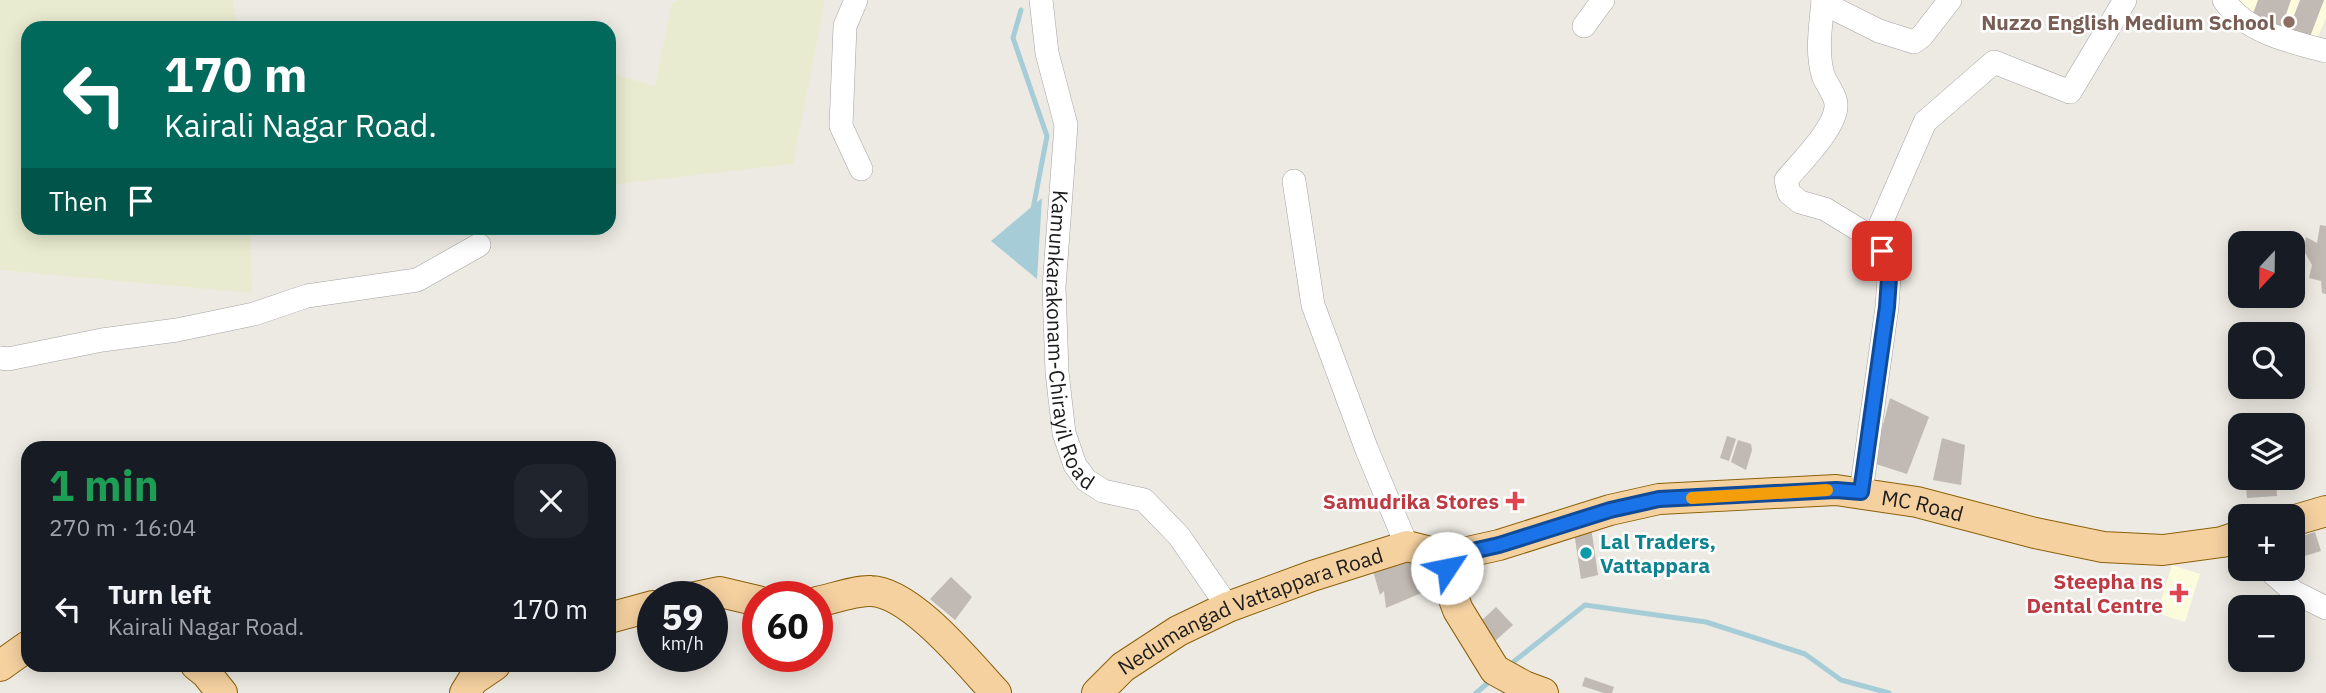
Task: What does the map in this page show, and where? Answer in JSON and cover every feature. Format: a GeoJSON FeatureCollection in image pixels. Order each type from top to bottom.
{"type":"FeatureCollection","features":[{"type":"Feature","properties":{"kind":"main road","name":"MC Road"},"geometry":{"type":"LineString","coordinates":[[1454,558],[1459,554],[1499,545],[1610,510],[1659,499],[1836,490],[1917,502],[2035,533],[2103,547],[2163,550],[2228,540]]}},
{"type":"Feature","properties":{"kind":"main road"},"geometry":{"type":"LineString","coordinates":[[2305,517],[2326,511]]}},
{"type":"Feature","properties":{"kind":"main road","name":"Nedumangad Vattappara Road"},"geometry":{"type":"LineString","coordinates":[[1097,693],[1123,667],[1178,631],[1228,607],[1312,576],[1407,546],[1454,558]]}},
{"type":"Feature","properties":{"kind":"main road"},"geometry":{"type":"LineString","coordinates":[[1454,558],[1448,563],[1446,578],[1458,610],[1495,670],[1541,693]]}},
{"type":"Feature","properties":{"kind":"main road"},"geometry":{"type":"LineString","coordinates":[[833,599],[871,591],[901,600],[940,633],[996,693]]}},
{"type":"Feature","properties":{"kind":"main road"},"geometry":{"type":"LineString","coordinates":[[616,616],[637,610]]}},
{"type":"Feature","properties":{"kind":"main road"},"geometry":{"type":"LineString","coordinates":[[0,666],[21,651]]}},
{"type":"Feature","properties":{"kind":"main road"},"geometry":{"type":"LineString","coordinates":[[205,672],[222,693]]}},
{"type":"Feature","properties":{"kind":"street"},"geometry":{"type":"LineString","coordinates":[[856,0],[845,26],[841,126],[861,169]]}},
{"type":"Feature","properties":{"kind":"street","name":"Kamunkarakonam-Chirayil Road"},"geometry":{"type":"LineString","coordinates":[[1041,0],[1047,53],[1066,125],[1054,287],[1057,372],[1064,433],[1075,465],[1086,480],[1103,491],[1144,500],[1179,536],[1228,607]]}},
{"type":"Feature","properties":{"kind":"street"},"geometry":{"type":"LineString","coordinates":[[1584,26],[1603,0]]}},
{"type":"Feature","properties":{"kind":"street"},"geometry":{"type":"LineString","coordinates":[[1861,492],[1887,307],[1890,263],[1874,239],[1825,209],[1800,202],[1789,193],[1786,180],[1825,131],[1832,120],[1836,104],[1823,75],[1819,49],[1823,2],[1879,31],[1914,42],[1922,36],[1950,0]]}},
{"type":"Feature","properties":{"kind":"street"},"geometry":{"type":"LineString","coordinates":[[1874,239],[1925,122],[1994,62],[2070,92],[2125,0]]}},
{"type":"Feature","properties":{"kind":"street"},"geometry":{"type":"LineString","coordinates":[[2224,0],[2250,26],[2326,51]]}},
{"type":"Feature","properties":{"kind":"street"},"geometry":{"type":"LineString","coordinates":[[1294,181],[1313,305],[1367,450],[1407,546]]}},
{"type":"Feature","properties":{"kind":"street"},"geometry":{"type":"LineString","coordinates":[[0,358],[8,359],[102,340],[177,330],[254,314],[307,296],[417,280],[479,245]]}},
{"type":"Feature","properties":{"kind":"street"},"geometry":{"type":"LineString","coordinates":[[2282,581],[2294,592],[2326,608]]}},
{"type":"Feature","properties":{"kind":"shaded area"},"geometry":{"type":"Polygon","coordinates":[[[0,0],[233,0],[236,21],[21,21],[21,235],[250,235],[252,293],[0,270],[0,0]]]}},
{"type":"Feature","properties":{"kind":"shaded area"},"geometry":{"type":"Polygon","coordinates":[[[679,0],[825,0],[793,164],[616,184],[616,75],[655,86],[672,3],[679,0]]]}},
{"type":"Feature","properties":{"kind":"shaded area","name":"Nuzzo English Medium School"},"geometry":{"type":"Polygon","coordinates":[[[2230,0],[2326,0],[2326,18],[2315,44],[2293,39],[2230,0]]]}},
{"type":"Feature","properties":{"kind":"shaded area","name":"Steepha ns Dental Centre"},"geometry":{"type":"Polygon","coordinates":[[[2172,565],[2200,574],[2185,622],[2157,613],[2172,565]]]}},
{"type":"Feature","properties":{"kind":"water"},"geometry":{"type":"Polygon","coordinates":[[[1042,198],[1037,279],[991,241],[1042,198]]]}},
{"type":"Feature","properties":{"kind":"building"},"geometry":{"type":"Polygon","coordinates":[[[2258,0],[2291,0],[2281,29],[2251,19],[2258,0]]]}},
{"type":"Feature","properties":{"kind":"building"},"geometry":{"type":"Polygon","coordinates":[[[2300,0],[2324,0],[2308,42],[2287,34],[2300,0]]]}},
{"type":"Feature","properties":{"kind":"building"},"geometry":{"type":"Polygon","coordinates":[[[2320,225],[2326,226],[2326,294],[2322,293],[2321,281],[2309,278],[2312,265],[2305,253],[2306,237],[2317,243],[2320,225]]]}},
{"type":"Feature","properties":{"kind":"building"},"geometry":{"type":"Polygon","coordinates":[[[1890,398],[1929,417],[1907,474],[1873,463],[1890,398]]]}},
{"type":"Feature","properties":{"kind":"building"},"geometry":{"type":"Polygon","coordinates":[[[1727,436],[1736,439],[1729,461],[1720,458],[1727,436]]]}},
{"type":"Feature","properties":{"kind":"building"},"geometry":{"type":"Polygon","coordinates":[[[1942,438],[1965,445],[1961,485],[1933,480],[1942,438]]]}},
{"type":"Feature","properties":{"kind":"building"},"geometry":{"type":"Polygon","coordinates":[[[1738,440],[1751,444],[1752,450],[1746,470],[1731,462],[1738,440]]]}},
{"type":"Feature","properties":{"kind":"building"},"geometry":{"type":"Polygon","coordinates":[[[2246,490],[2277,490],[2277,496],[2247,498],[2246,490]]]}},
{"type":"Feature","properties":{"kind":"building","name":"Lal Traders, Vattappara"},"geometry":{"type":"Polygon","coordinates":[[[1591,527],[1598,575],[1581,579],[1574,532],[1591,527]]]}},
{"type":"Feature","properties":{"kind":"building"},"geometry":{"type":"Polygon","coordinates":[[[2315,532],[2321,551],[2305,556],[2305,535],[2315,532]]]}},
{"type":"Feature","properties":{"kind":"building"},"geometry":{"type":"Polygon","coordinates":[[[1417,560],[1424,584],[1421,584],[1426,591],[1386,608],[1384,591],[1380,595],[1373,571],[1417,560]]]}},
{"type":"Feature","properties":{"kind":"building"},"geometry":{"type":"Polygon","coordinates":[[[951,577],[972,597],[955,620],[930,599],[951,577]]]}},
{"type":"Feature","properties":{"kind":"building"},"geometry":{"type":"Polygon","coordinates":[[[1496,607],[1513,625],[1495,641],[1479,623],[1496,607]]]}},
{"type":"Feature","properties":{"kind":"building"},"geometry":{"type":"Polygon","coordinates":[[[1585,677],[1614,687],[1612,693],[1582,686],[1585,677]]]}},
{"type":"Feature","properties":{"kind":"waterway"},"geometry":{"type":"LineString","coordinates":[[1021,10],[1013,38],[1047,136],[1033,209]]}},
{"type":"Feature","properties":{"kind":"waterway"},"geometry":{"type":"LineString","coordinates":[[1512,663],[1585,605],[1706,622],[1805,654],[1841,680],[1889,693]]}},
{"type":"Feature","properties":{"kind":"waterway"},"geometry":{"type":"LineString","coordinates":[[1476,693],[1489,682]]}},
{"type":"Feature","properties":{"kind":"slow traffic"},"geometry":{"type":"LineString","coordinates":[[1692,498],[1827,490]]}},
{"type":"Feature","properties":{"kind":"place","name":"Nuzzo English Medium School"},"geometry":{"type":"Point","coordinates":[2289,22]}},
{"type":"Feature","properties":{"kind":"place","name":"Samudrika Stores"},"geometry":{"type":"Point","coordinates":[1515,501]}},
{"type":"Feature","properties":{"kind":"place","name":"Lal Traders, Vattappara"},"geometry":{"type":"Point","coordinates":[1586,553]}},
{"type":"Feature","properties":{"kind":"place","name":"Steepha ns Dental Centre"},"geometry":{"type":"Point","coordinates":[2179,593]}},
{"type":"Feature","properties":{"kind":"route"},"geometry":{"type":"LineString","coordinates":[[1447,568],[1448,563],[1459,554],[1499,545],[1610,510],[1659,499],[1836,490],[1861,492],[1887,307],[1890,263],[1882,251]]}}]}
